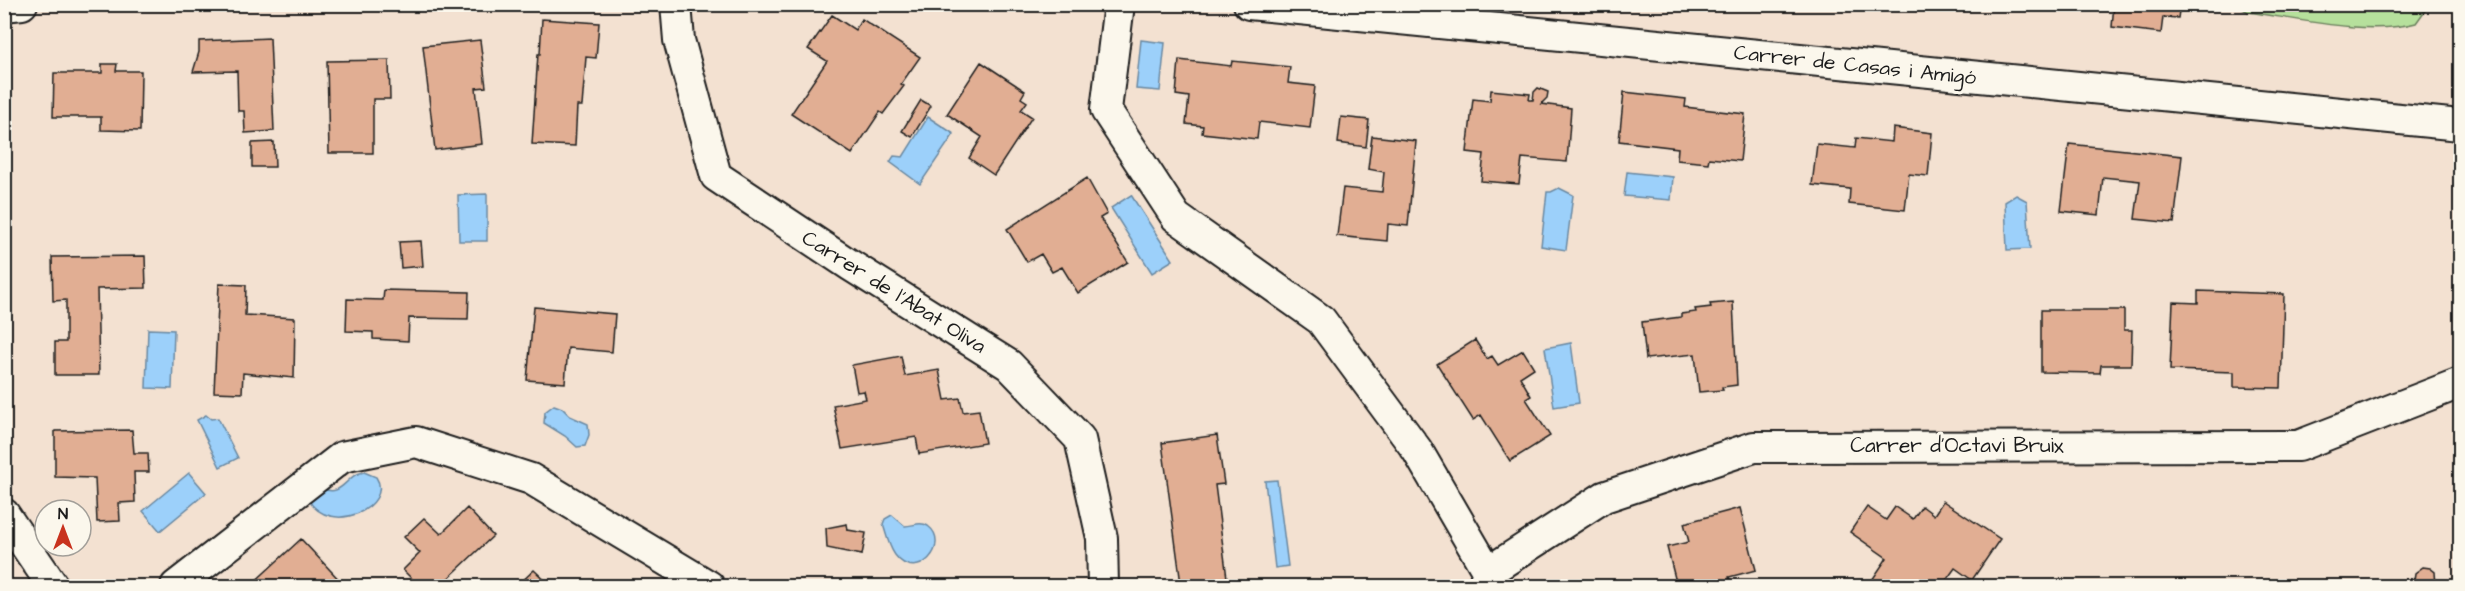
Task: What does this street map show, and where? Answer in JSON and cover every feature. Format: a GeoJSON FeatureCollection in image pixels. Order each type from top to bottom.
{"type":"FeatureCollection","features":[{"type":"Feature","properties":{"kind":"street"},"geometry":{"type":"LineString","coordinates":[[4,6],[22,4]]}},
{"type":"Feature","properties":{"kind":"street","name":"Carrer de l'Abat Oliva"},"geometry":{"type":"LineString","coordinates":[[676,4],[679,40],[716,176],[850,265],[1009,365],[1080,439],[1102,538],[1103,586]]}},
{"type":"Feature","properties":{"kind":"street"},"geometry":{"type":"LineString","coordinates":[[1119,4],[1106,110],[1176,217],[1321,321],[1417,450],[1486,579]]}},
{"type":"Feature","properties":{"kind":"street","name":"Carrer de Casas i Amigó"},"geometry":{"type":"LineString","coordinates":[[1249,4],[2460,125]]}},
{"type":"Feature","properties":{"kind":"street","name":"Carrer d'Octavi Bruix"},"geometry":{"type":"LineString","coordinates":[[1486,579],[1604,497],[1754,447],[2298,446],[2460,383]]}},
{"type":"Feature","properties":{"kind":"street"},"geometry":{"type":"LineString","coordinates":[[176,586],[342,457],[416,442],[531,479],[710,586]]}},
{"type":"Feature","properties":{"kind":"street"},"geometry":{"type":"LineString","coordinates":[[4,514],[53,586]]}},
{"type":"Feature","properties":{"kind":"green space"},"geometry":{"type":"Polygon","coordinates":[[[2429,4],[2416,23],[2377,28],[2333,25],[2248,12],[2236,5],[2429,4]]]}},
{"type":"Feature","properties":{"kind":"water"},"geometry":{"type":"Polygon","coordinates":[[[1141,40],[1165,43],[1160,91],[1136,89],[1141,40]]]}},
{"type":"Feature","properties":{"kind":"water"},"geometry":{"type":"Polygon","coordinates":[[[928,117],[954,134],[920,184],[890,162],[894,156],[903,157],[928,117]]]}},
{"type":"Feature","properties":{"kind":"water"},"geometry":{"type":"Polygon","coordinates":[[[1627,172],[1673,177],[1671,200],[1624,196],[1627,172]]]}},
{"type":"Feature","properties":{"kind":"water"},"geometry":{"type":"Polygon","coordinates":[[[1559,188],[1573,195],[1566,250],[1541,246],[1547,192],[1559,188]]]}},
{"type":"Feature","properties":{"kind":"water"},"geometry":{"type":"Polygon","coordinates":[[[487,194],[487,241],[459,241],[458,195],[487,194]]]}},
{"type":"Feature","properties":{"kind":"water"},"geometry":{"type":"Polygon","coordinates":[[[1131,195],[1173,260],[1152,273],[1111,208],[1131,195]]]}},
{"type":"Feature","properties":{"kind":"water"},"geometry":{"type":"Polygon","coordinates":[[[2016,195],[2027,201],[2030,249],[2007,250],[2005,202],[2016,195]]]}},
{"type":"Feature","properties":{"kind":"water"},"geometry":{"type":"Polygon","coordinates":[[[148,329],[174,330],[172,389],[146,388],[148,329]]]}},
{"type":"Feature","properties":{"kind":"water"},"geometry":{"type":"Polygon","coordinates":[[[1571,343],[1579,403],[1554,407],[1545,348],[1571,343]]]}},
{"type":"Feature","properties":{"kind":"water"},"geometry":{"type":"Polygon","coordinates":[[[554,405],[588,424],[589,435],[585,446],[577,447],[565,436],[544,423],[545,412],[554,405]]]}},
{"type":"Feature","properties":{"kind":"water"},"geometry":{"type":"Polygon","coordinates":[[[206,415],[211,419],[218,418],[238,458],[220,467],[197,420],[206,415]]]}},
{"type":"Feature","properties":{"kind":"water"},"geometry":{"type":"Polygon","coordinates":[[[364,472],[376,477],[379,488],[376,498],[369,507],[357,514],[344,517],[331,516],[318,510],[308,499],[322,488],[329,491],[334,490],[364,472]]]}},
{"type":"Feature","properties":{"kind":"water"},"geometry":{"type":"Polygon","coordinates":[[[189,473],[206,493],[160,531],[143,511],[189,473]]]}},
{"type":"Feature","properties":{"kind":"water"},"geometry":{"type":"Polygon","coordinates":[[[1277,480],[1288,566],[1275,568],[1265,481],[1277,480]]]}},
{"type":"Feature","properties":{"kind":"water"},"geometry":{"type":"Polygon","coordinates":[[[892,515],[905,526],[919,524],[928,526],[934,534],[936,542],[934,551],[921,564],[913,566],[904,563],[893,552],[883,524],[885,519],[892,515]]]}},
{"type":"Feature","properties":{"kind":"building"},"geometry":{"type":"Polygon","coordinates":[[[2114,4],[2180,4],[2178,18],[2163,17],[2161,33],[2112,27],[2114,4]]]}},
{"type":"Feature","properties":{"kind":"building"},"geometry":{"type":"Polygon","coordinates":[[[832,15],[855,30],[862,19],[920,57],[901,84],[904,86],[883,114],[880,112],[852,154],[791,114],[827,61],[808,49],[832,15]]]}},
{"type":"Feature","properties":{"kind":"building"},"geometry":{"type":"Polygon","coordinates":[[[542,19],[599,23],[596,58],[586,57],[582,106],[577,106],[575,146],[532,144],[542,19]]]}},
{"type":"Feature","properties":{"kind":"building"},"geometry":{"type":"Polygon","coordinates":[[[270,38],[274,131],[245,133],[244,111],[238,111],[237,71],[193,72],[199,52],[199,41],[270,38]]]}},
{"type":"Feature","properties":{"kind":"building"},"geometry":{"type":"Polygon","coordinates":[[[480,40],[486,87],[476,88],[482,144],[435,150],[423,46],[480,40]]]}},
{"type":"Feature","properties":{"kind":"building"},"geometry":{"type":"Polygon","coordinates":[[[389,60],[390,99],[373,99],[373,153],[329,153],[327,61],[389,60]]]}},
{"type":"Feature","properties":{"kind":"building"},"geometry":{"type":"Polygon","coordinates":[[[1179,60],[1231,66],[1232,61],[1290,67],[1288,83],[1315,86],[1310,128],[1259,122],[1257,139],[1202,133],[1203,126],[1186,124],[1189,97],[1176,95],[1179,60]]]}},
{"type":"Feature","properties":{"kind":"building"},"geometry":{"type":"Polygon","coordinates":[[[981,62],[1025,91],[1021,98],[1027,102],[1021,110],[1032,117],[994,175],[969,158],[982,137],[947,114],[981,62]]]}},
{"type":"Feature","properties":{"kind":"building"},"geometry":{"type":"Polygon","coordinates":[[[102,64],[117,64],[116,71],[141,71],[140,131],[101,130],[101,117],[53,117],[54,73],[102,73],[102,64]]]}},
{"type":"Feature","properties":{"kind":"building"},"geometry":{"type":"Polygon","coordinates":[[[1538,88],[1548,92],[1547,98],[1541,104],[1571,108],[1567,162],[1522,158],[1519,184],[1481,181],[1484,154],[1467,152],[1473,99],[1490,101],[1491,90],[1530,94],[1529,100],[1533,100],[1534,92],[1538,88]]]}},
{"type":"Feature","properties":{"kind":"building"},"geometry":{"type":"Polygon","coordinates":[[[1624,92],[1686,99],[1685,107],[1745,114],[1740,161],[1709,158],[1708,163],[1677,160],[1678,148],[1619,141],[1624,92]]]}},
{"type":"Feature","properties":{"kind":"building"},"geometry":{"type":"Polygon","coordinates":[[[921,100],[931,106],[912,137],[902,131],[921,100]]]}},
{"type":"Feature","properties":{"kind":"building"},"geometry":{"type":"Polygon","coordinates":[[[1341,117],[1369,120],[1366,147],[1338,143],[1341,117]]]}},
{"type":"Feature","properties":{"kind":"building"},"geometry":{"type":"Polygon","coordinates":[[[1893,128],[1932,133],[1928,176],[1909,174],[1905,210],[1849,204],[1850,189],[1812,185],[1817,144],[1855,148],[1856,138],[1892,142],[1893,128]]]}},
{"type":"Feature","properties":{"kind":"building"},"geometry":{"type":"Polygon","coordinates":[[[1372,136],[1416,141],[1408,226],[1388,224],[1387,241],[1337,236],[1343,188],[1382,192],[1384,172],[1368,169],[1372,136]]]}},
{"type":"Feature","properties":{"kind":"building"},"geometry":{"type":"Polygon","coordinates":[[[274,142],[275,167],[252,167],[252,143],[274,142]]]}},
{"type":"Feature","properties":{"kind":"building"},"geometry":{"type":"Polygon","coordinates":[[[2069,144],[2182,156],[2174,223],[2135,219],[2140,181],[2103,177],[2099,215],[2061,211],[2069,144]]]}},
{"type":"Feature","properties":{"kind":"building"},"geometry":{"type":"Polygon","coordinates":[[[1087,178],[1107,214],[1100,218],[1128,262],[1078,293],[1062,267],[1052,272],[1041,254],[1027,262],[1007,229],[1087,178]]]}},
{"type":"Feature","properties":{"kind":"building"},"geometry":{"type":"Polygon","coordinates":[[[421,241],[423,266],[401,268],[399,242],[421,241]]]}},
{"type":"Feature","properties":{"kind":"building"},"geometry":{"type":"Polygon","coordinates":[[[145,256],[146,288],[97,289],[99,375],[55,375],[55,342],[66,342],[66,300],[53,301],[52,257],[145,256]]]}},
{"type":"Feature","properties":{"kind":"building"},"geometry":{"type":"Polygon","coordinates":[[[219,284],[246,285],[245,315],[295,318],[294,378],[243,373],[242,393],[214,392],[219,284]]]}},
{"type":"Feature","properties":{"kind":"building"},"geometry":{"type":"Polygon","coordinates":[[[384,290],[469,292],[468,319],[409,318],[408,341],[373,339],[373,332],[346,331],[347,299],[383,300],[384,290]]]}},
{"type":"Feature","properties":{"kind":"building"},"geometry":{"type":"Polygon","coordinates":[[[2198,291],[2284,294],[2281,388],[2234,387],[2234,372],[2170,370],[2173,302],[2198,303],[2198,291]]]}},
{"type":"Feature","properties":{"kind":"building"},"geometry":{"type":"Polygon","coordinates":[[[1733,302],[1737,385],[1722,387],[1723,390],[1699,392],[1695,354],[1646,359],[1642,322],[1681,317],[1681,314],[1696,312],[1695,309],[1711,307],[1710,304],[1733,302]]]}},
{"type":"Feature","properties":{"kind":"building"},"geometry":{"type":"Polygon","coordinates":[[[534,307],[615,314],[612,352],[568,348],[565,383],[527,380],[534,307]]]}},
{"type":"Feature","properties":{"kind":"building"},"geometry":{"type":"Polygon","coordinates":[[[2041,310],[2124,310],[2124,330],[2132,330],[2131,365],[2101,365],[2100,373],[2041,372],[2041,310]]]}},
{"type":"Feature","properties":{"kind":"building"},"geometry":{"type":"Polygon","coordinates":[[[1475,340],[1487,359],[1492,356],[1498,365],[1523,350],[1534,368],[1520,377],[1531,396],[1526,399],[1550,436],[1510,461],[1481,415],[1473,420],[1437,364],[1475,340]]]}},
{"type":"Feature","properties":{"kind":"building"},"geometry":{"type":"Polygon","coordinates":[[[901,356],[905,376],[939,370],[945,400],[960,398],[963,412],[979,410],[985,443],[919,454],[916,437],[842,449],[833,405],[866,399],[864,391],[857,392],[852,365],[901,356]]]}},
{"type":"Feature","properties":{"kind":"building"},"geometry":{"type":"Polygon","coordinates":[[[132,430],[134,453],[148,453],[149,472],[134,472],[135,502],[119,503],[120,521],[97,522],[95,478],[55,477],[55,431],[132,430]]]}},
{"type":"Feature","properties":{"kind":"building"},"geometry":{"type":"Polygon","coordinates":[[[1217,435],[1224,484],[1215,485],[1227,578],[1181,584],[1162,443],[1217,435]]]}},
{"type":"Feature","properties":{"kind":"building"},"geometry":{"type":"Polygon","coordinates":[[[1943,501],[2000,539],[1972,580],[1955,568],[1942,586],[1868,586],[1887,558],[1850,532],[1867,507],[1886,520],[1895,507],[1913,519],[1922,506],[1934,515],[1943,501]]]}},
{"type":"Feature","properties":{"kind":"building"},"geometry":{"type":"Polygon","coordinates":[[[467,508],[493,536],[440,586],[419,586],[403,570],[420,553],[404,537],[424,518],[441,534],[467,508]]]}},
{"type":"Feature","properties":{"kind":"building"},"geometry":{"type":"Polygon","coordinates":[[[1740,508],[1756,570],[1729,577],[1732,586],[1677,586],[1667,547],[1689,542],[1684,523],[1740,508]]]}},
{"type":"Feature","properties":{"kind":"building"},"geometry":{"type":"Polygon","coordinates":[[[847,524],[848,530],[866,533],[862,555],[827,548],[826,528],[847,524]]]}},
{"type":"Feature","properties":{"kind":"building"},"geometry":{"type":"Polygon","coordinates":[[[301,539],[345,586],[250,586],[251,585],[301,539]]]}},
{"type":"Feature","properties":{"kind":"building"},"geometry":{"type":"Polygon","coordinates":[[[2423,567],[2435,572],[2436,586],[2387,586],[2387,581],[2414,580],[2415,573],[2423,567]]]}},
{"type":"Feature","properties":{"kind":"building"},"geometry":{"type":"Polygon","coordinates":[[[534,570],[551,586],[517,586],[534,570]]]}}]}
